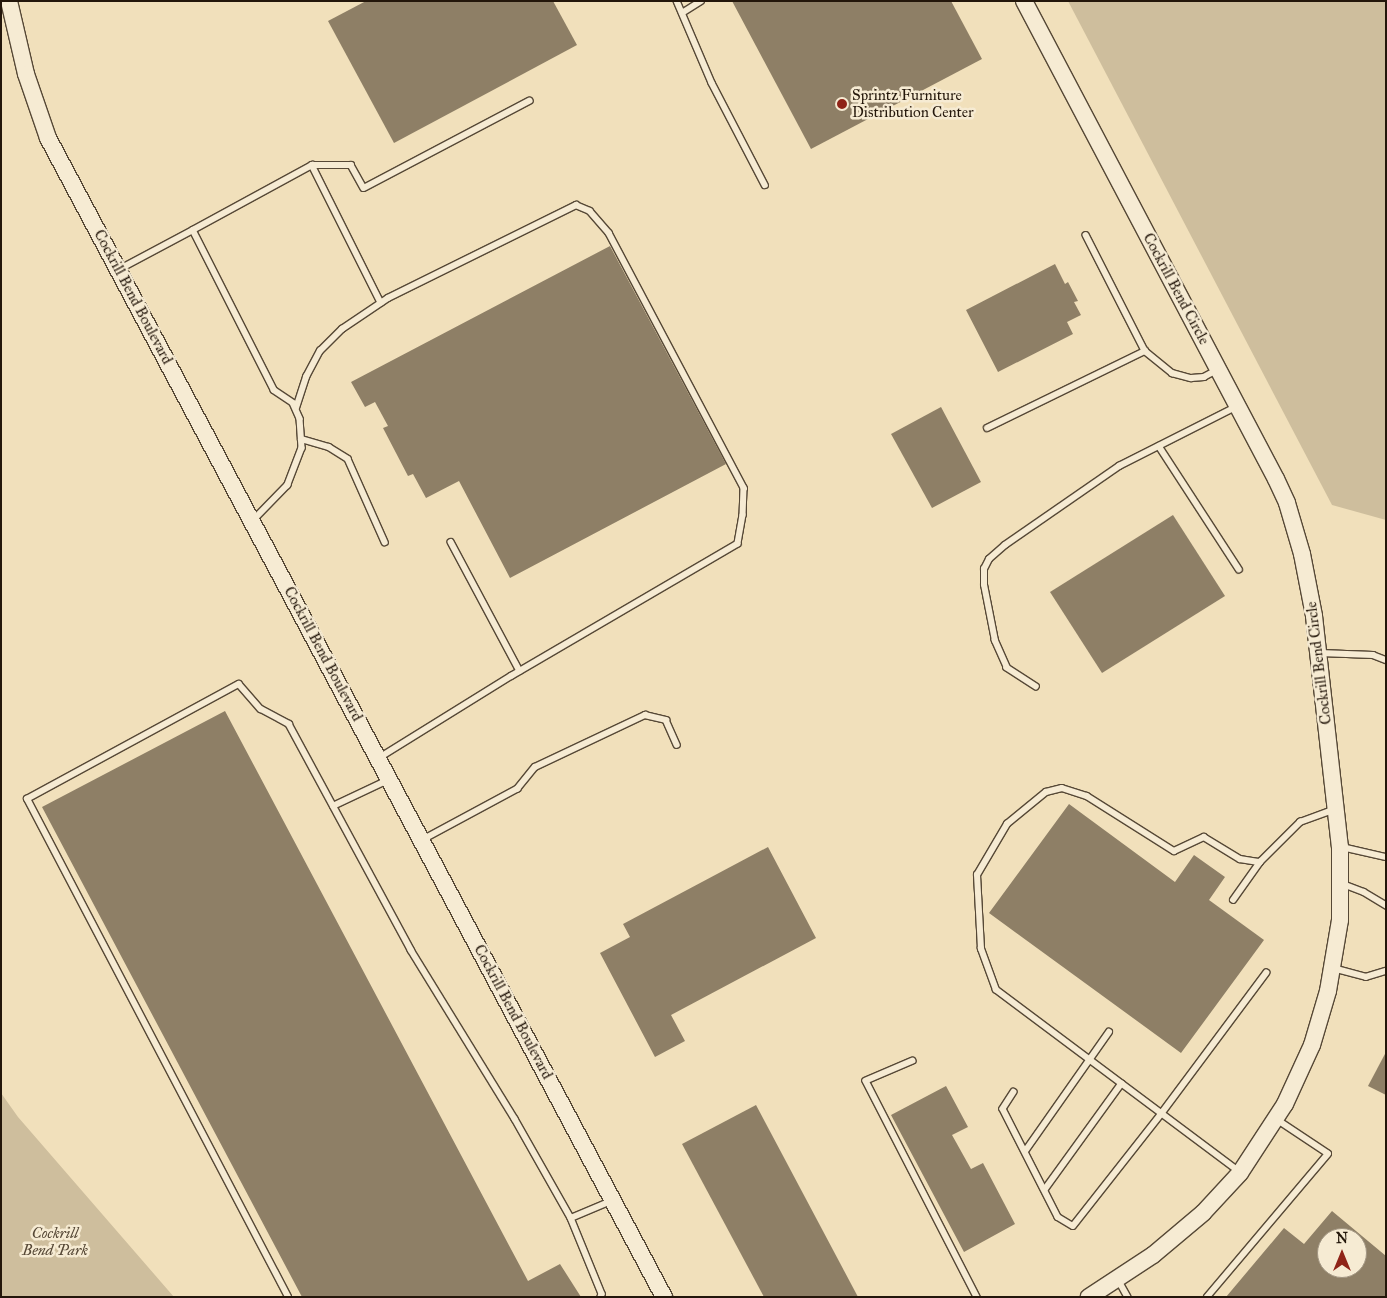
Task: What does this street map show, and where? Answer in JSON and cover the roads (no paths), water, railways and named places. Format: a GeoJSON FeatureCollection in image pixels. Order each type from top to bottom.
{"type":"FeatureCollection","features":[{"type":"Feature","properties":{"kind":"street","name":"Cockrill Bend Boulevard"},"geometry":{"type":"LineString","coordinates":[[9,1],[26,74],[48,138],[664,1297]]}},
{"type":"Feature","properties":{"kind":"street","name":"Cockrill Bend Circle"},"geometry":{"type":"LineString","coordinates":[[1024,1],[1276,479],[1296,528],[1307,577],[1318,653],[1340,847],[1340,920],[1333,968],[1312,1045],[1276,1120],[1240,1173],[1202,1213],[1172,1240],[1118,1279],[1088,1297]]}},
{"type":"Feature","properties":{"kind":"lane"},"geometry":{"type":"LineString","coordinates":[[677,1],[712,83],[765,185]]}},
{"type":"Feature","properties":{"kind":"lane"},"geometry":{"type":"LineString","coordinates":[[682,13],[701,1]]}},
{"type":"Feature","properties":{"kind":"lane"},"geometry":{"type":"LineString","coordinates":[[119,270],[312,165],[351,165],[364,188],[529,101]]}},
{"type":"Feature","properties":{"kind":"lane"},"geometry":{"type":"LineString","coordinates":[[312,165],[381,303]]}},
{"type":"Feature","properties":{"kind":"lane"},"geometry":{"type":"LineString","coordinates":[[296,408],[306,377],[320,351],[342,329],[381,303],[576,205],[590,210],[608,234],[744,488],[743,515],[738,544],[520,671],[378,759]]}},
{"type":"Feature","properties":{"kind":"lane"},"geometry":{"type":"LineString","coordinates":[[193,230],[274,390],[293,402],[300,419],[302,448],[288,486],[252,521]]}},
{"type":"Feature","properties":{"kind":"lane"},"geometry":{"type":"LineString","coordinates":[[1086,235],[1145,351],[1172,373],[1191,378],[1204,377],[1219,369]]}},
{"type":"Feature","properties":{"kind":"lane"},"geometry":{"type":"LineString","coordinates":[[987,428],[1145,351]]}},
{"type":"Feature","properties":{"kind":"lane"},"geometry":{"type":"LineString","coordinates":[[1036,687],[1007,668],[995,640],[984,585],[984,569],[989,559],[1005,545],[1118,466],[1238,406]]}},
{"type":"Feature","properties":{"kind":"lane"},"geometry":{"type":"LineString","coordinates":[[301,438],[329,446],[348,459],[386,542]]}},
{"type":"Feature","properties":{"kind":"lane"},"geometry":{"type":"LineString","coordinates":[[1159,446],[1239,569]]}},
{"type":"Feature","properties":{"kind":"lane"},"geometry":{"type":"LineString","coordinates":[[451,542],[520,671]]}},
{"type":"Feature","properties":{"kind":"lane"},"geometry":{"type":"LineString","coordinates":[[1318,653],[1373,654],[1386,660]]}},
{"type":"Feature","properties":{"kind":"lane"},"geometry":{"type":"LineString","coordinates":[[288,1297],[27,799],[239,684],[260,709],[289,724],[411,950],[515,1119],[572,1218],[602,1294],[601,1297]]}},
{"type":"Feature","properties":{"kind":"lane"},"geometry":{"type":"LineString","coordinates":[[422,840],[517,789],[535,767],[645,716],[666,720],[677,745]]}},
{"type":"Feature","properties":{"kind":"lane"},"geometry":{"type":"LineString","coordinates":[[333,806],[389,779]]}},
{"type":"Feature","properties":{"kind":"lane"},"geometry":{"type":"LineString","coordinates":[[1240,1173],[996,990],[981,949],[977,875],[1007,824],[1046,792],[1062,788],[1087,796],[1174,850],[1204,837],[1240,859],[1260,862]]}},
{"type":"Feature","properties":{"kind":"lane"},"geometry":{"type":"LineString","coordinates":[[1233,900],[1260,862],[1300,822],[1336,809]]}},
{"type":"Feature","properties":{"kind":"lane"},"geometry":{"type":"LineString","coordinates":[[1340,847],[1386,857]]}},
{"type":"Feature","properties":{"kind":"lane"},"geometry":{"type":"LineString","coordinates":[[1341,883],[1364,892],[1386,905]]}},
{"type":"Feature","properties":{"kind":"lane"},"geometry":{"type":"LineString","coordinates":[[1333,968],[1366,977],[1386,971]]}},
{"type":"Feature","properties":{"kind":"lane"},"geometry":{"type":"LineString","coordinates":[[1014,1092],[1002,1109],[1026,1150],[1058,1217],[1073,1226],[1161,1114],[1266,973]]}},
{"type":"Feature","properties":{"kind":"lane"},"geometry":{"type":"LineString","coordinates":[[1026,1150],[1109,1032]]}},
{"type":"Feature","properties":{"kind":"lane"},"geometry":{"type":"LineString","coordinates":[[913,1061],[866,1081],[977,1297]]}},
{"type":"Feature","properties":{"kind":"lane"},"geometry":{"type":"LineString","coordinates":[[1045,1189],[1120,1084]]}},
{"type":"Feature","properties":{"kind":"lane"},"geometry":{"type":"LineString","coordinates":[[1207,1297],[1328,1154],[1276,1120]]}},
{"type":"Feature","properties":{"kind":"lane"},"geometry":{"type":"LineString","coordinates":[[572,1218],[613,1200]]}},
{"type":"Feature","properties":{"kind":"lane"},"geometry":{"type":"LineString","coordinates":[[1118,1279],[1128,1297]]}},
{"type":"Feature","properties":{"kind":"place","name":"Sprintz Furniture Distribution Center"},"geometry":{"type":"Point","coordinates":[842,104]}},
{"type":"Feature","properties":{"kind":"park label","name":"Cockrill Bend Park"},"geometry":{"type":"Point","coordinates":[55,1242]}}]}
